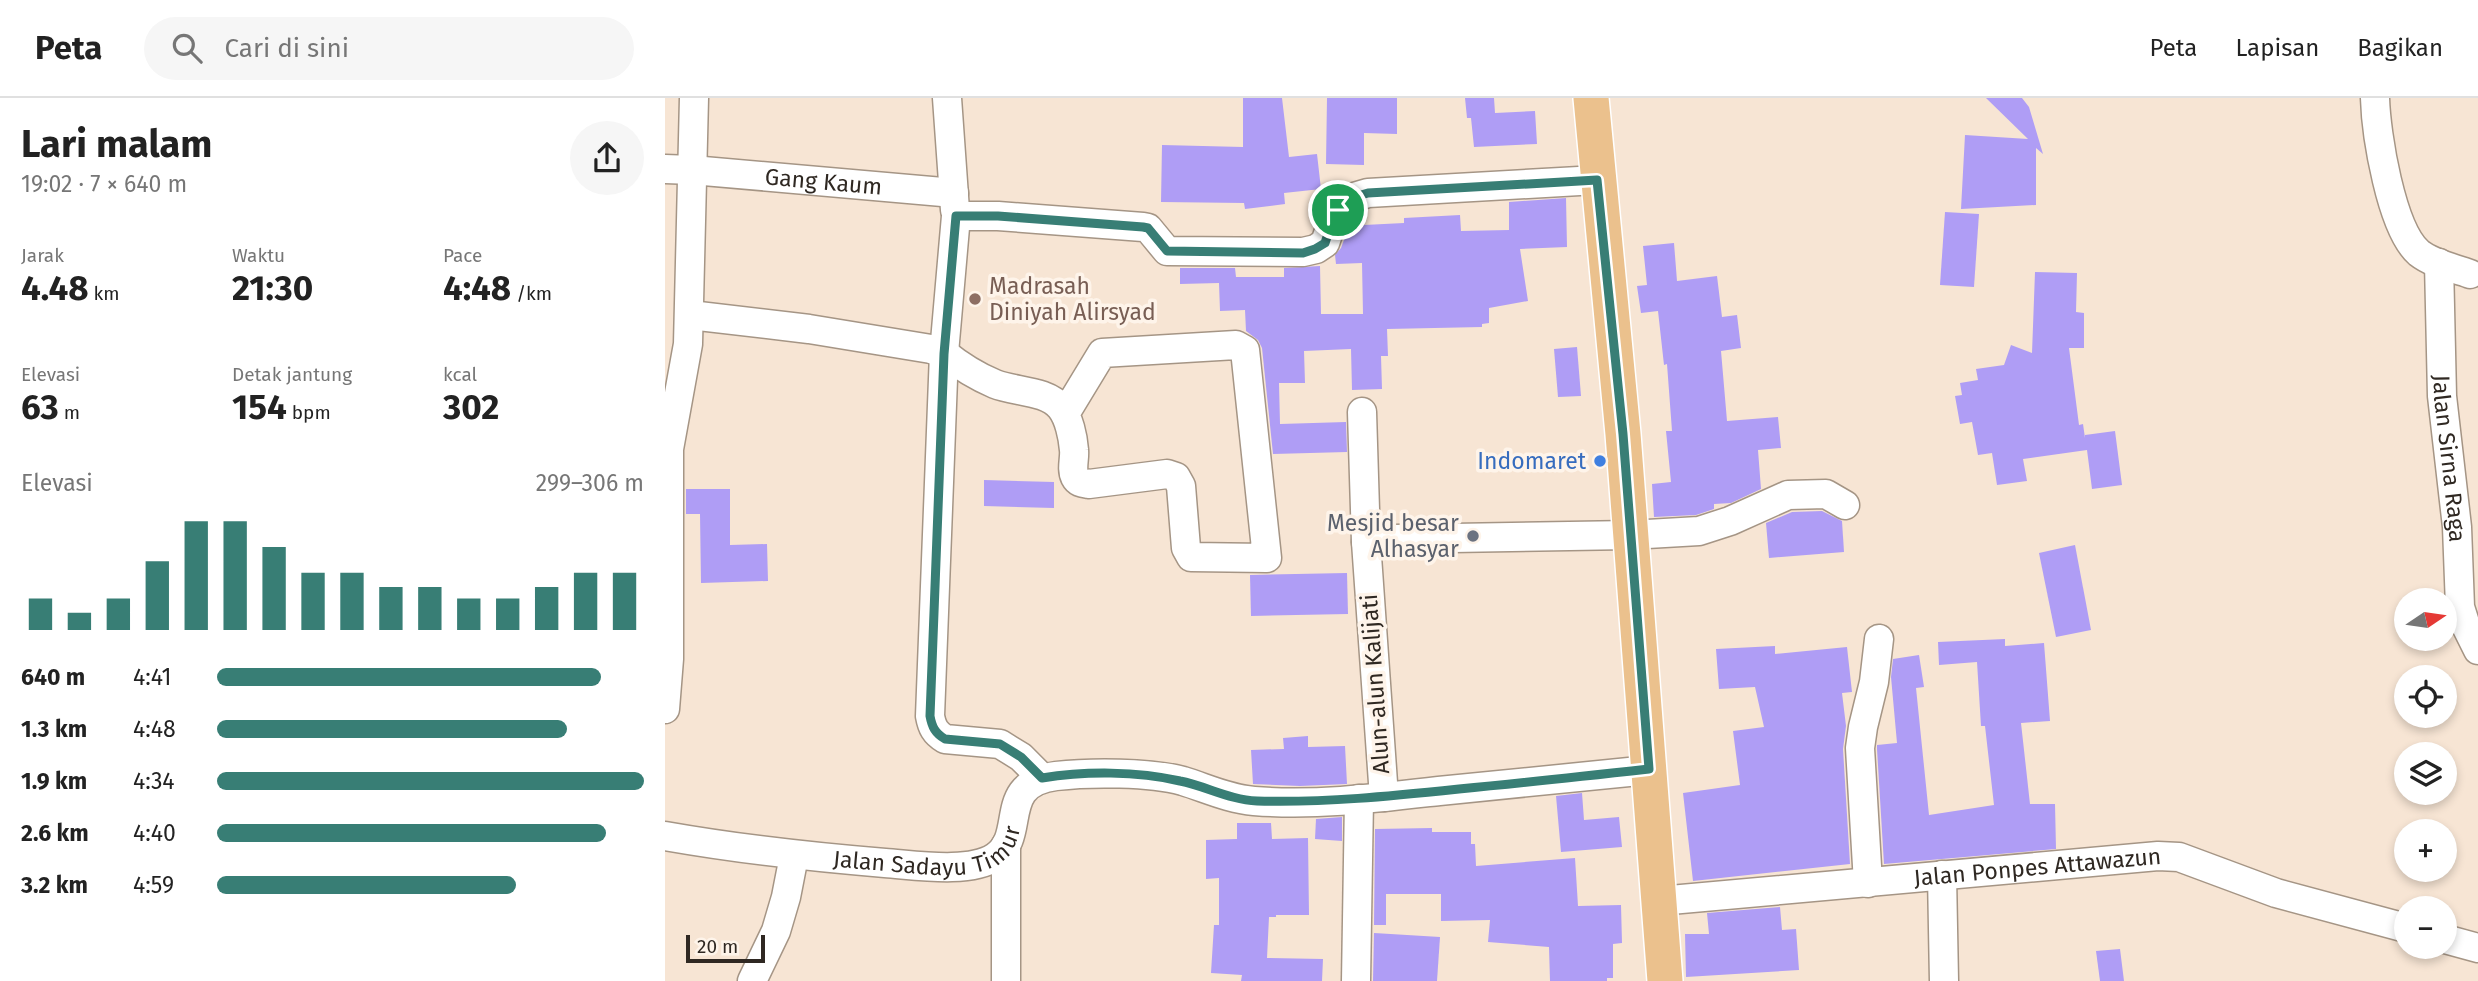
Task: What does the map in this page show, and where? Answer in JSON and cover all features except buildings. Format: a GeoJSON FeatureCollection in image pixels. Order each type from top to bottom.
{"type":"FeatureCollection","features":[{"type":"Feature","properties":{"kind":"main road"},"geometry":{"type":"LineString","coordinates":[[1591,98],[1623,434],[1665,981]]}},
{"type":"Feature","properties":{"kind":"street"},"geometry":{"type":"LineString","coordinates":[[665,709],[669,659],[669,449],[676,344],[690,315],[679,169],[694,98]]}},
{"type":"Feature","properties":{"kind":"street"},"geometry":{"type":"LineString","coordinates":[[947,98],[955,204],[944,354],[930,716],[938,735],[945,739],[1000,744],[1011,749],[1042,778],[1115,774],[1155,777],[1181,781],[1253,801],[1371,798],[1649,769]]}},
{"type":"Feature","properties":{"kind":"street"},"geometry":{"type":"LineString","coordinates":[[2375,98],[2375,118],[2382,161],[2403,230],[2419,253],[2470,274]]}},
{"type":"Feature","properties":{"kind":"street","name":"Gang Kaum"},"geometry":{"type":"LineString","coordinates":[[679,169],[955,204],[998,216],[1143,227],[1148,228],[1167,251],[1303,253],[1325,243],[1333,219],[1344,200],[1368,193],[1597,180]]}},
{"type":"Feature","properties":{"kind":"street","name":"Jalan Sirna Raga"},"geometry":{"type":"LineString","coordinates":[[2438,263],[2442,396],[2457,527],[2461,607],[2466,626],[2478,650]]}},
{"type":"Feature","properties":{"kind":"street"},"geometry":{"type":"LineString","coordinates":[[690,315],[809,329],[915,346],[944,354],[972,375],[999,386],[1048,398],[1058,405],[1065,414],[1074,449],[1074,475],[1078,481],[1089,484],[1173,475],[1181,486],[1188,554],[1194,557],[1267,558],[1245,350],[1237,345],[1102,353],[1065,414]]}},
{"type":"Feature","properties":{"kind":"street","name":"Alun-alun Kalijati"},"geometry":{"type":"LineString","coordinates":[[1356,981],[1371,798],[1362,412]]}},
{"type":"Feature","properties":{"kind":"street"},"geometry":{"type":"LineString","coordinates":[[1366,542],[1699,531],[1730,521],[1789,495],[1826,494],[1845,505]]}},
{"type":"Feature","properties":{"kind":"street"},"geometry":{"type":"LineString","coordinates":[[1868,883],[1860,748],[1874,682],[1879,639]]}},
{"type":"Feature","properties":{"kind":"street","name":"Jalan Sadayu Timur"},"geometry":{"type":"LineString","coordinates":[[665,836],[794,856],[964,866],[997,856],[1006,845],[1024,789],[1042,778]]}},
{"type":"Feature","properties":{"kind":"street"},"geometry":{"type":"LineString","coordinates":[[1006,845],[1006,981]]}},
{"type":"Feature","properties":{"kind":"street"},"geometry":{"type":"LineString","coordinates":[[752,981],[776,931],[794,856]]}},
{"type":"Feature","properties":{"kind":"street","name":"Jalan Ponpes Attawazun"},"geometry":{"type":"LineString","coordinates":[[1659,901],[2158,856],[2179,857],[2276,893],[2394,925]]}},
{"type":"Feature","properties":{"kind":"street"},"geometry":{"type":"LineString","coordinates":[[1942,875],[1944,981]]}},
{"type":"Feature","properties":{"kind":"street"},"geometry":{"type":"LineString","coordinates":[[2457,942],[2478,948]]}},
{"type":"Feature","properties":{"kind":"place","name":"Madrasah Diniyah Alirsyad"},"geometry":{"type":"Point","coordinates":[975,299]}},
{"type":"Feature","properties":{"kind":"place","name":"Indomaret"},"geometry":{"type":"Point","coordinates":[1600,461]}},
{"type":"Feature","properties":{"kind":"place","name":"Mesjid besar Alhasyar"},"geometry":{"type":"Point","coordinates":[1473,536]}},
{"type":"Feature","properties":{"kind":"route"},"geometry":{"type":"LineString","coordinates":[[1597,180],[1623,434],[1649,769],[1384,797],[1253,801],[1181,781],[1155,777],[1115,774],[1042,778],[1021,757],[1000,744],[945,739],[938,735],[930,716],[944,354],[956,216],[998,216],[1143,227],[1152,232],[1158,243],[1167,251],[1303,253],[1325,243],[1338,210],[1344,200],[1368,193],[1597,180]]}}]}
